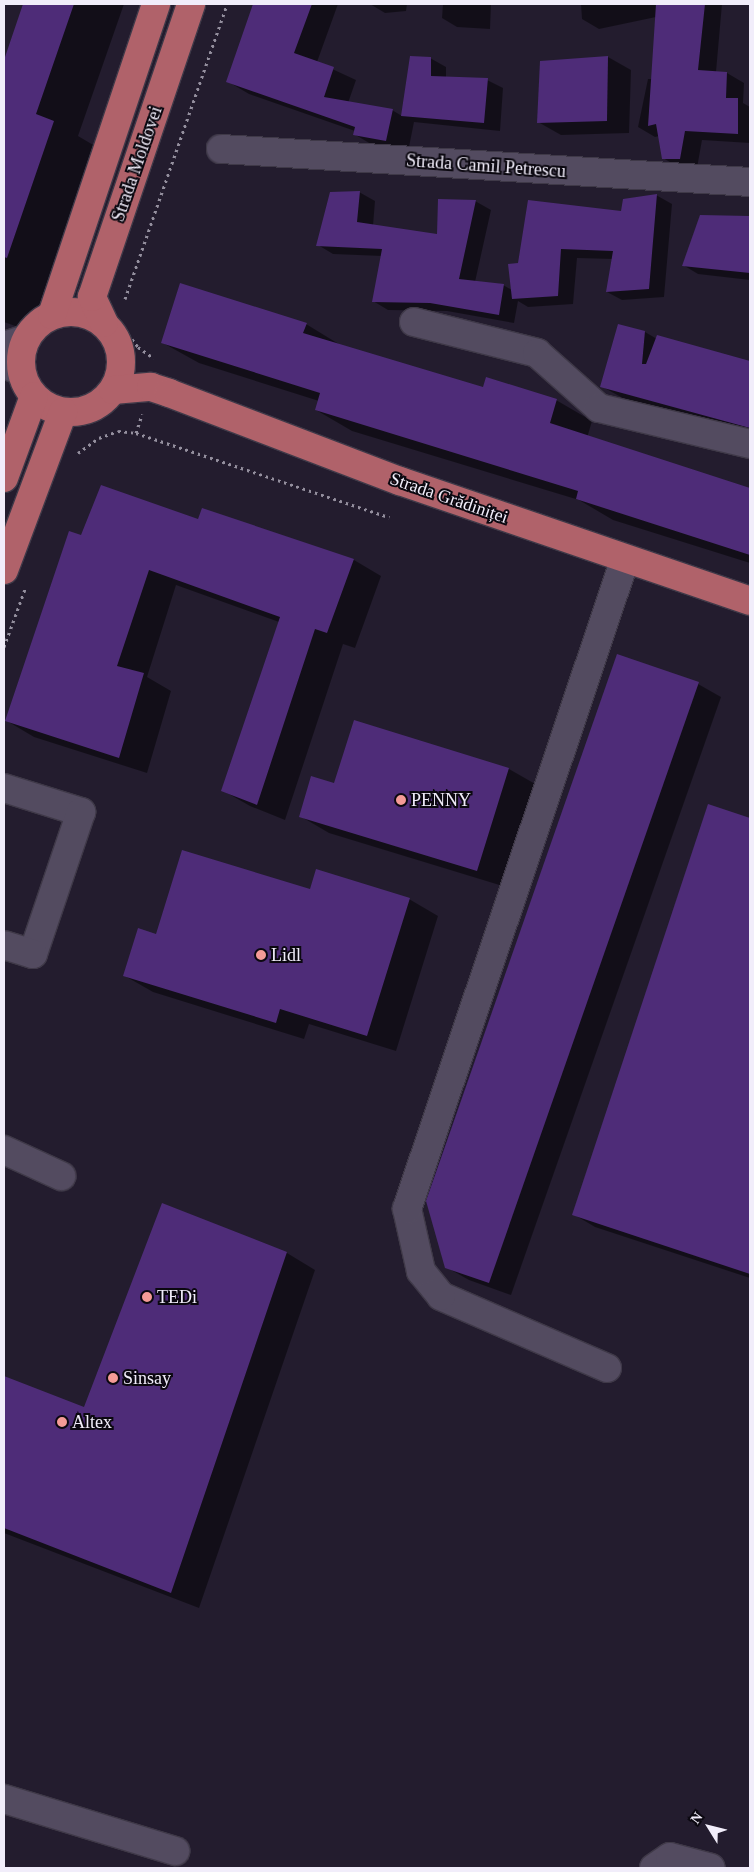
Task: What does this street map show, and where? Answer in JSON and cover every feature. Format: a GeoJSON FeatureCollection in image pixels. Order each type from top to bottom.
{"type":"FeatureCollection","features":[{"type":"Feature","properties":{"kind":"main road","name":"Strada Moldovei"},"geometry":{"type":"LineString","coordinates":[[52,315],[156,4]]}},
{"type":"Feature","properties":{"kind":"main road","name":"Strada Moldovei"},"geometry":{"type":"LineString","coordinates":[[92,297],[191,4]]}},
{"type":"Feature","properties":{"kind":"main road"},"geometry":{"type":"LineString","coordinates":[[92,297],[115,326],[116,340],[122,359],[113,390],[93,408],[63,412],[48,407],[34,396],[12,368],[22,350],[15,343],[52,315],[80,312],[115,326]]}},
{"type":"Feature","properties":{"kind":"main road","name":"Strada Grădiniței"},"geometry":{"type":"LineString","coordinates":[[122,359],[147,399]]}},
{"type":"Feature","properties":{"kind":"main road","name":"Strada Grădiniței"},"geometry":{"type":"LineString","coordinates":[[113,390],[147,399],[400,481],[750,601]]}},
{"type":"Feature","properties":{"kind":"main road"},"geometry":{"type":"LineString","coordinates":[[4,478],[34,396]]}},
{"type":"Feature","properties":{"kind":"main road"},"geometry":{"type":"LineString","coordinates":[[15,576],[63,412]]}},
{"type":"Feature","properties":{"kind":"street","name":"Strada Camil Petrescu"},"geometry":{"type":"LineString","coordinates":[[221,149],[750,182]]}},
{"type":"Feature","properties":{"kind":"street"},"geometry":{"type":"LineString","coordinates":[[414,322],[537,353],[599,408],[750,444]]}},
{"type":"Feature","properties":{"kind":"street"},"geometry":{"type":"LineString","coordinates":[[607,1368],[441,1296],[421,1271],[407,1209],[625,559]]}},
{"type":"Feature","properties":{"kind":"street"},"geometry":{"type":"LineString","coordinates":[[4,788],[82,812],[33,954],[4,945]]}},
{"type":"Feature","properties":{"kind":"street"},"geometry":{"type":"LineString","coordinates":[[4,1150],[61,1176]]}},
{"type":"Feature","properties":{"kind":"street"},"geometry":{"type":"LineString","coordinates":[[4,1799],[175,1851]]}},
{"type":"Feature","properties":{"kind":"street"},"geometry":{"type":"LineString","coordinates":[[654,1868],[670,1857],[711,1868]]}},
{"type":"Feature","properties":{"kind":"path"},"geometry":{"type":"LineString","coordinates":[[92,297],[122,307],[227,4]]}},
{"type":"Feature","properties":{"kind":"path"},"geometry":{"type":"LineString","coordinates":[[115,326],[138,347],[160,363],[136,433]]}},
{"type":"Feature","properties":{"kind":"path"},"geometry":{"type":"LineString","coordinates":[[77,454],[99,438],[118,431],[136,433],[389,517]]}},
{"type":"Feature","properties":{"kind":"path"},"geometry":{"type":"LineString","coordinates":[[4,647],[15,576]]}},
{"type":"Feature","properties":{"kind":"building"},"geometry":{"type":"Polygon","coordinates":[[[23,4],[74,4],[36,114],[54,121],[7,258],[4,257],[4,60],[23,4]]]}},
{"type":"Feature","properties":{"kind":"building"},"geometry":{"type":"Polygon","coordinates":[[[253,4],[312,4],[294,53],[334,67],[324,97],[393,109],[386,141],[353,135],[355,127],[226,82],[253,4]]]}},
{"type":"Feature","properties":{"kind":"building"},"geometry":{"type":"Polygon","coordinates":[[[656,4],[705,4],[698,70],[727,72],[726,98],[738,98],[738,134],[685,131],[680,159],[662,159],[656,124],[648,126],[656,4]]]}},
{"type":"Feature","properties":{"kind":"building"},"geometry":{"type":"Polygon","coordinates":[[[410,56],[431,57],[431,76],[488,78],[484,123],[401,116],[410,56]]]}},
{"type":"Feature","properties":{"kind":"building"},"geometry":{"type":"Polygon","coordinates":[[[608,56],[607,121],[537,123],[540,61],[608,56]]]}},
{"type":"Feature","properties":{"kind":"building"},"geometry":{"type":"Polygon","coordinates":[[[360,191],[357,222],[437,234],[438,199],[476,200],[459,279],[504,284],[499,315],[430,303],[372,302],[382,249],[316,246],[330,192],[360,191]]]}},
{"type":"Feature","properties":{"kind":"building"},"geometry":{"type":"Polygon","coordinates":[[[657,194],[649,289],[606,292],[613,251],[561,249],[558,296],[512,299],[508,264],[518,263],[528,200],[621,211],[623,199],[657,194]]]}},
{"type":"Feature","properties":{"kind":"building"},"geometry":{"type":"Polygon","coordinates":[[[700,215],[750,216],[750,273],[682,266],[700,215]]]}},
{"type":"Feature","properties":{"kind":"building"},"geometry":{"type":"Polygon","coordinates":[[[180,283],[307,323],[303,333],[483,387],[486,377],[557,399],[550,423],[750,488],[750,555],[576,499],[578,491],[315,410],[320,393],[161,343],[180,283]]]}},
{"type":"Feature","properties":{"kind":"building"},"geometry":{"type":"Polygon","coordinates":[[[618,324],[645,331],[642,364],[646,364],[657,335],[750,361],[750,428],[600,387],[618,324]]]}},
{"type":"Feature","properties":{"kind":"building"},"geometry":{"type":"Polygon","coordinates":[[[101,485],[198,519],[202,508],[354,559],[327,633],[315,629],[257,805],[221,791],[280,617],[149,570],[117,666],[144,673],[119,758],[5,721],[69,531],[81,535],[101,485]]]}},
{"type":"Feature","properties":{"kind":"building"},"geometry":{"type":"Polygon","coordinates":[[[617,654],[699,682],[489,1283],[445,1268],[426,1201],[617,654]]]}},
{"type":"Feature","properties":{"kind":"building","name":"PENNY"},"geometry":{"type":"Polygon","coordinates":[[[354,720],[509,768],[477,871],[299,817],[311,776],[334,783],[354,720]]]}},
{"type":"Feature","properties":{"kind":"building"},"geometry":{"type":"Polygon","coordinates":[[[708,804],[750,818],[750,1274],[572,1215],[708,804]]]}},
{"type":"Feature","properties":{"kind":"building","name":"Lidl"},"geometry":{"type":"Polygon","coordinates":[[[182,850],[310,889],[316,869],[410,898],[367,1036],[280,1009],[276,1023],[123,976],[138,928],[156,934],[182,850]]]}},
{"type":"Feature","properties":{"kind":"building"},"geometry":{"type":"Polygon","coordinates":[[[162,1203],[287,1252],[171,1593],[4,1528],[4,1376],[84,1407],[162,1203]]]}},
{"type":"Feature","properties":{"kind":"place","name":"PENNY"},"geometry":{"type":"Point","coordinates":[401,800]}},
{"type":"Feature","properties":{"kind":"place","name":"Lidl"},"geometry":{"type":"Point","coordinates":[261,955]}},
{"type":"Feature","properties":{"kind":"place","name":"TEDi"},"geometry":{"type":"Point","coordinates":[147,1297]}},
{"type":"Feature","properties":{"kind":"place","name":"Sinsay"},"geometry":{"type":"Point","coordinates":[113,1378]}},
{"type":"Feature","properties":{"kind":"place","name":"Altex"},"geometry":{"type":"Point","coordinates":[62,1422]}}]}
